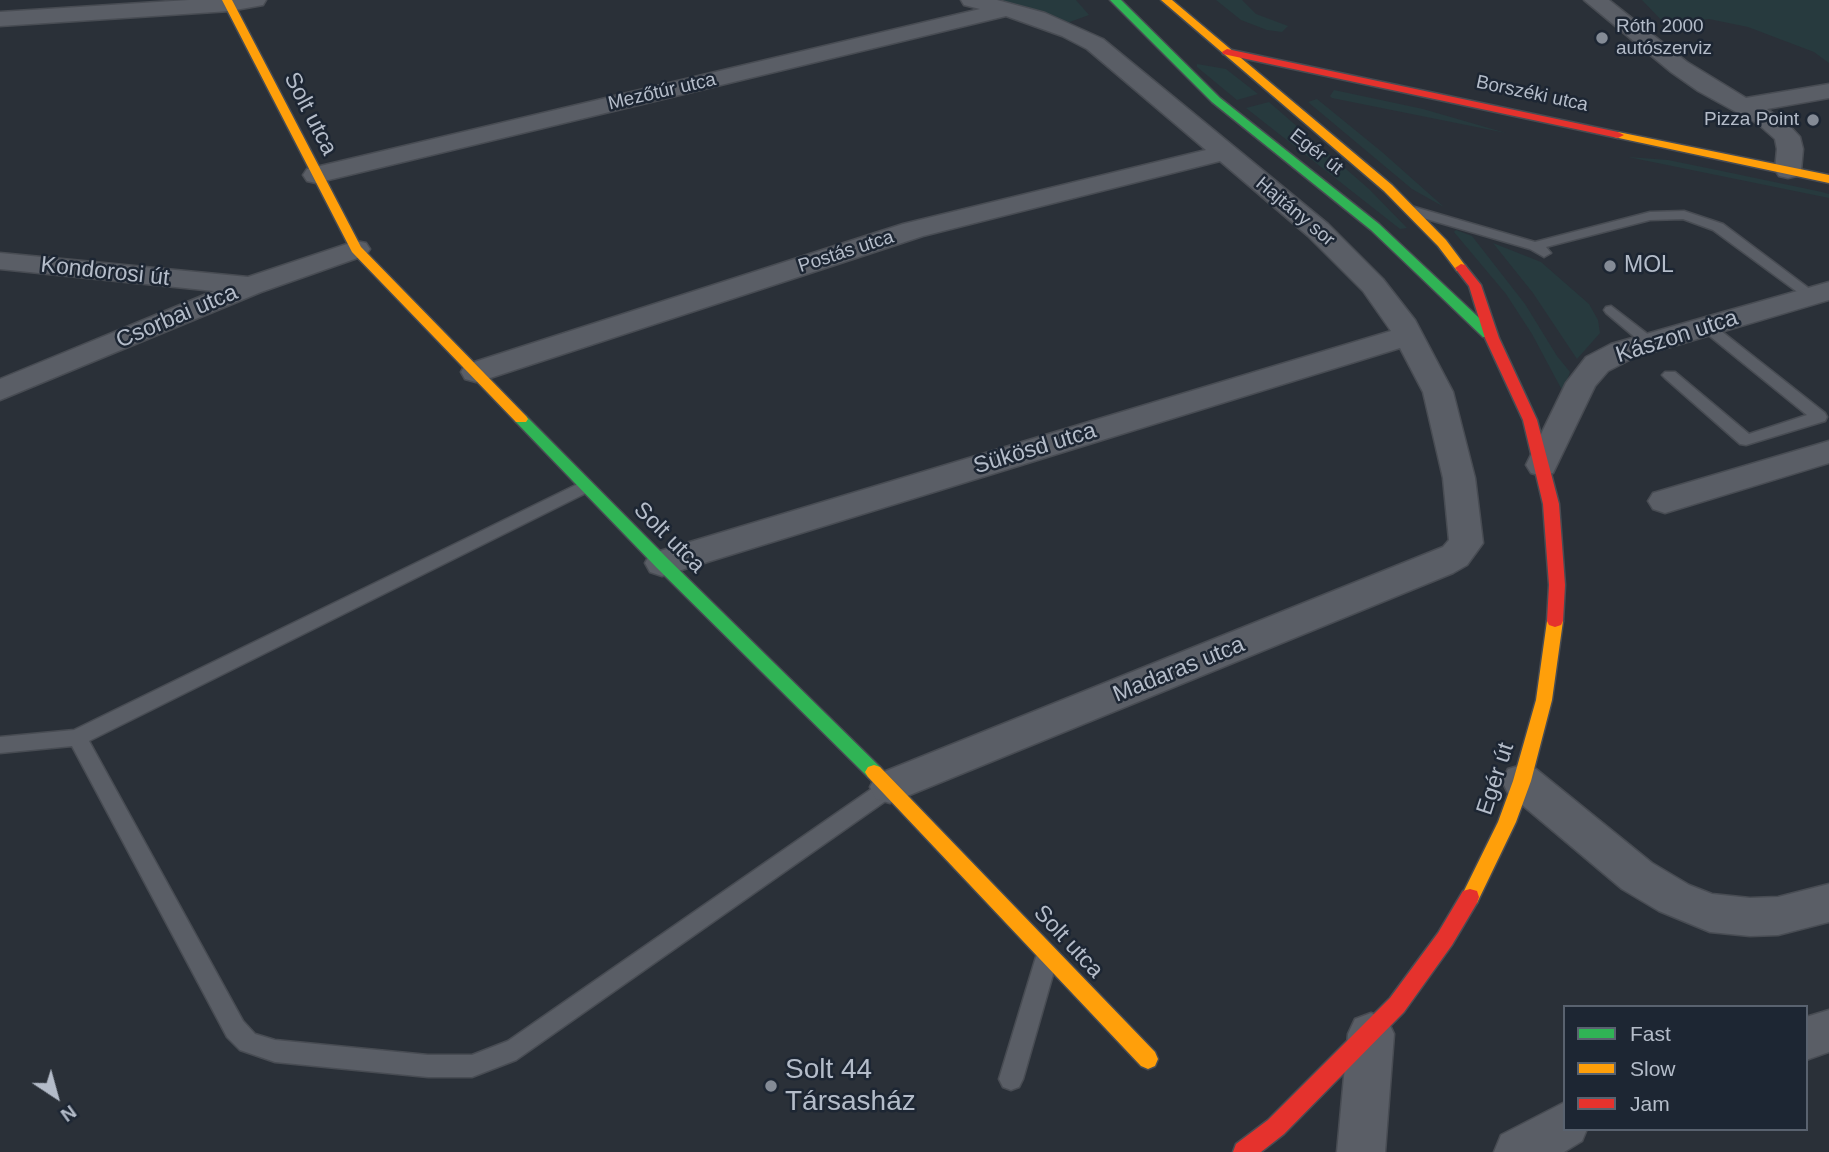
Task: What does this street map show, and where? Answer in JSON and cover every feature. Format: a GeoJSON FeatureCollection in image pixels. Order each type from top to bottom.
{"type":"FeatureCollection","features":[{"type":"Feature","properties":{"kind":"main road","name":"Egér út"},"geometry":{"type":"LineString","coordinates":[[1115,0],[1216,100],[1375,227],[1492,338]]}},
{"type":"Feature","properties":{"kind":"main road","name":"Egér út"},"geometry":{"type":"LineString","coordinates":[[1166,0],[1360,162],[1411,210],[1475,285],[1492,338],[1530,419],[1551,503],[1555,547],[1557,585],[1554,637],[1544,700],[1522,781],[1507,822],[1479,881],[1423,972],[1371,1034],[1276,1127],[1244,1152]]}},
{"type":"Feature","properties":{"kind":"main road","name":"Solt utca"},"geometry":{"type":"LineString","coordinates":[[228,2],[356,249],[662,563],[890,787],[1148,1059]]}},
{"type":"Feature","properties":{"kind":"main road","name":"Borszéki utca"},"geometry":{"type":"LineString","coordinates":[[1142,26],[1186,42],[1227,52],[1829,179]]}},
{"type":"Feature","properties":{"kind":"street"},"geometry":{"type":"LineString","coordinates":[[0,19],[255,0]]}},
{"type":"Feature","properties":{"kind":"street","name":"Hajtány sor"},"geometry":{"type":"LineString","coordinates":[[972,0],[1059,26],[1095,44],[1318,230],[1358,268],[1388,303],[1409,335],[1432,378],[1446,414],[1462,499],[1465,548]]}},
{"type":"Feature","properties":{"kind":"street"},"geometry":{"type":"LineString","coordinates":[[1595,0],[1679,67],[1741,106],[1767,118],[1787,137],[1790,149],[1788,170]]}},
{"type":"Feature","properties":{"kind":"street","name":"Mezőtúr utca"},"geometry":{"type":"LineString","coordinates":[[316,175],[1008,9]]}},
{"type":"Feature","properties":{"kind":"street"},"geometry":{"type":"LineString","coordinates":[[1741,106],[1826,91]]}},
{"type":"Feature","properties":{"kind":"street","name":"Postás utca"},"geometry":{"type":"LineString","coordinates":[[476,372],[913,230],[1223,153]]}},
{"type":"Feature","properties":{"kind":"street","name":"Csorbai utca"},"geometry":{"type":"LineString","coordinates":[[0,390],[251,286],[356,249]]}},
{"type":"Feature","properties":{"kind":"street","name":"Kondorosi út"},"geometry":{"type":"LineString","coordinates":[[0,261],[251,286]]}},
{"type":"Feature","properties":{"kind":"street","name":"Kászon utca"},"geometry":{"type":"LineString","coordinates":[[1542,466],[1581,383],[1597,364],[1622,351],[1649,342],[1820,294]]}},
{"type":"Feature","properties":{"kind":"street","name":"Sükösd utca"},"geometry":{"type":"LineString","coordinates":[[662,563],[1409,335]]}},
{"type":"Feature","properties":{"kind":"street"},"geometry":{"type":"LineString","coordinates":[[1665,501],[1829,452]]}},
{"type":"Feature","properties":{"kind":"street","name":"Madaras utca"},"geometry":{"type":"LineString","coordinates":[[890,787],[1441,564],[1465,548]]}},
{"type":"Feature","properties":{"kind":"street"},"geometry":{"type":"LineString","coordinates":[[1522,781],[1637,876],[1674,898],[1710,913],[1749,917],[1778,916],[1829,903]]}},
{"type":"Feature","properties":{"kind":"street"},"geometry":{"type":"LineString","coordinates":[[1808,1038],[1829,1031]]}},
{"type":"Feature","properties":{"kind":"street"},"geometry":{"type":"LineString","coordinates":[[1361,1152],[1371,1034]]}},
{"type":"Feature","properties":{"kind":"street"},"geometry":{"type":"LineString","coordinates":[[1518,1152],[1563,1126]]}},
{"type":"Feature","properties":{"kind":"lane"},"geometry":{"type":"LineString","coordinates":[[1411,210],[1535,246],[1547,255]]}},
{"type":"Feature","properties":{"kind":"lane"},"geometry":{"type":"LineString","coordinates":[[1535,246],[1650,216],[1684,215],[1718,227],[1820,294]]}},
{"type":"Feature","properties":{"kind":"lane"},"geometry":{"type":"LineString","coordinates":[[1611,310],[1649,342]]}},
{"type":"Feature","properties":{"kind":"lane"},"geometry":{"type":"LineString","coordinates":[[1670,374],[1746,440],[1819,417],[1706,326]]}},
{"type":"Feature","properties":{"kind":"lane"},"geometry":{"type":"LineString","coordinates":[[0,746],[77,738],[586,486]]}},
{"type":"Feature","properties":{"kind":"lane"},"geometry":{"type":"LineString","coordinates":[[77,738],[235,1028],[248,1042],[275,1051],[428,1066],[472,1066],[516,1049],[890,787]]}},
{"type":"Feature","properties":{"kind":"lane"},"geometry":{"type":"LineString","coordinates":[[1011,1079],[1048,953]]}},
{"type":"Feature","properties":{"kind":"green space"},"geometry":{"type":"Polygon","coordinates":[[[1000,0],[1076,0],[1089,15],[1067,23],[1000,0]]]}},
{"type":"Feature","properties":{"kind":"green space"},"geometry":{"type":"Polygon","coordinates":[[[1216,0],[1242,0],[1256,14],[1288,26],[1282,32],[1267,30],[1241,20],[1216,0]]]}},
{"type":"Feature","properties":{"kind":"green space"},"geometry":{"type":"Polygon","coordinates":[[[1642,0],[1829,0],[1829,63],[1814,52],[1748,27],[1709,19],[1666,25],[1642,0]]]}},
{"type":"Feature","properties":{"kind":"green space"},"geometry":{"type":"Polygon","coordinates":[[[1197,64],[1226,69],[1258,94],[1237,100],[1197,67],[1197,64]]]}},
{"type":"Feature","properties":{"kind":"green space"},"geometry":{"type":"Polygon","coordinates":[[[1334,90],[1423,109],[1506,133],[1332,98],[1330,96],[1334,90]]]}},
{"type":"Feature","properties":{"kind":"green space"},"geometry":{"type":"Polygon","coordinates":[[[1317,99],[1444,207],[1412,189],[1308,102],[1317,99]]]}},
{"type":"Feature","properties":{"kind":"green space"},"geometry":{"type":"Polygon","coordinates":[[[1269,102],[1369,189],[1407,228],[1400,229],[1246,108],[1269,102]]]}},
{"type":"Feature","properties":{"kind":"green space"},"geometry":{"type":"Polygon","coordinates":[[[1628,157],[1668,160],[1822,192],[1829,194],[1829,198],[1628,157]]]}},
{"type":"Feature","properties":{"kind":"green space"},"geometry":{"type":"Polygon","coordinates":[[[1456,230],[1472,236],[1525,304],[1570,372],[1563,392],[1532,334],[1506,294],[1454,232],[1456,230]]]}},
{"type":"Feature","properties":{"kind":"green space"},"geometry":{"type":"Polygon","coordinates":[[[1493,243],[1541,262],[1589,304],[1598,320],[1600,333],[1577,359],[1533,293],[1493,243]]]}},
{"type":"Feature","properties":{"kind":"traffic: fast"},"geometry":{"type":"LineString","coordinates":[[1115,0],[1216,100],[1375,227],[1488,334]]}},
{"type":"Feature","properties":{"kind":"traffic: fast"},"geometry":{"type":"LineString","coordinates":[[521,419],[662,563],[874,772]]}},
{"type":"Feature","properties":{"kind":"traffic: slow"},"geometry":{"type":"LineString","coordinates":[[227,0],[356,249],[521,419]]}},
{"type":"Feature","properties":{"kind":"traffic: slow"},"geometry":{"type":"LineString","coordinates":[[1166,0],[1388,188],[1442,243],[1461,268]]}},
{"type":"Feature","properties":{"kind":"traffic: slow"},"geometry":{"type":"LineString","coordinates":[[1618,135],[1829,179]]}},
{"type":"Feature","properties":{"kind":"traffic: slow"},"geometry":{"type":"LineString","coordinates":[[1470,897],[1507,822],[1522,781],[1544,700],[1555,621]]}},
{"type":"Feature","properties":{"kind":"traffic: slow"},"geometry":{"type":"LineString","coordinates":[[874,772],[1148,1059]]}},
{"type":"Feature","properties":{"kind":"traffic: jam"},"geometry":{"type":"LineString","coordinates":[[1227,52],[1618,135]]}},
{"type":"Feature","properties":{"kind":"traffic: jam"},"geometry":{"type":"LineString","coordinates":[[1461,268],[1475,285],[1492,338],[1530,420],[1551,504],[1557,585],[1555,621]]}},
{"type":"Feature","properties":{"kind":"traffic: jam"},"geometry":{"type":"LineString","coordinates":[[1244,1152],[1276,1127],[1397,1005],[1445,939],[1470,897]]}},
{"type":"Feature","properties":{"kind":"place","name":"Róth 2000 autószerviz"},"geometry":{"type":"Point","coordinates":[1602,38]}},
{"type":"Feature","properties":{"kind":"place","name":"Pizza Point"},"geometry":{"type":"Point","coordinates":[1813,120]}},
{"type":"Feature","properties":{"kind":"place","name":"MOL"},"geometry":{"type":"Point","coordinates":[1610,266]}},
{"type":"Feature","properties":{"kind":"place","name":"Solt 44 Társasház"},"geometry":{"type":"Point","coordinates":[771,1086]}}]}
